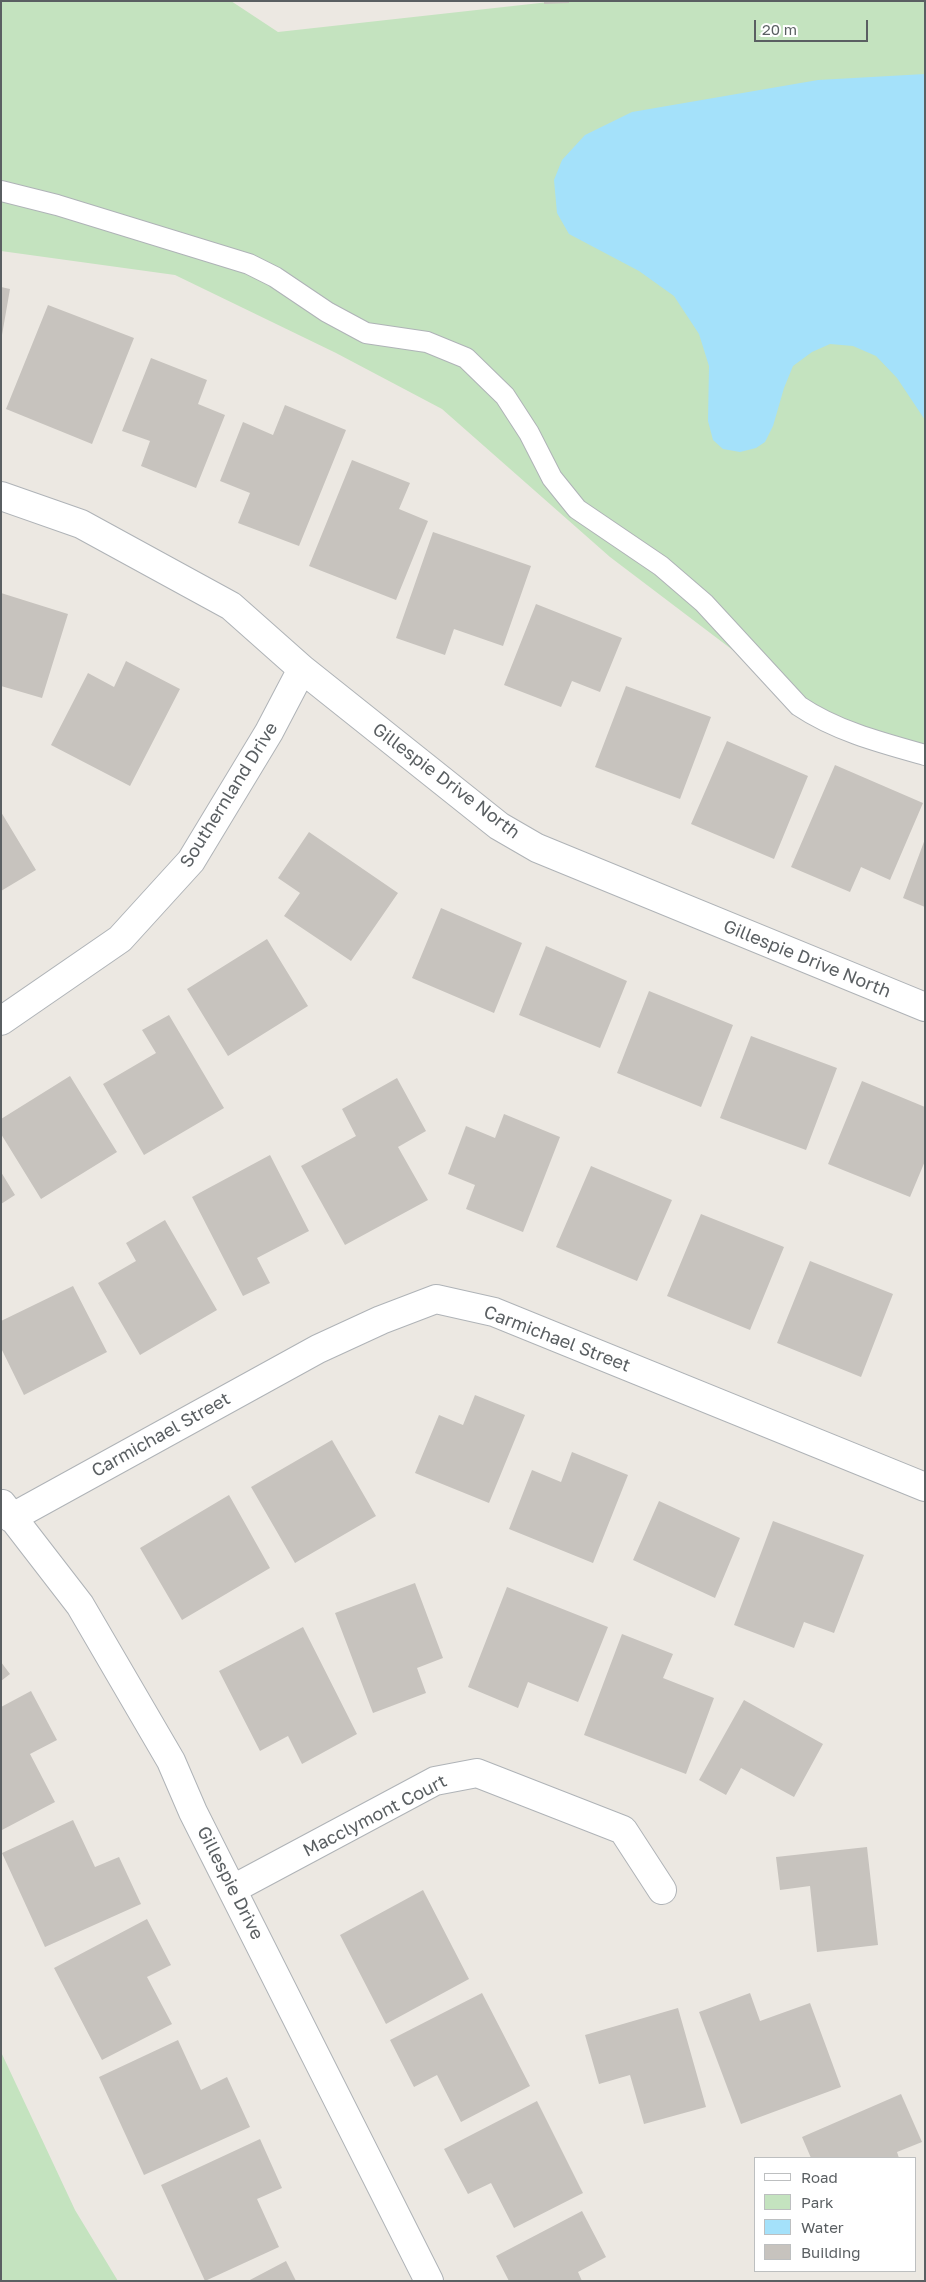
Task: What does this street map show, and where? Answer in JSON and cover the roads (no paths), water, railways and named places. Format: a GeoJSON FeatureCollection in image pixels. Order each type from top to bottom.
{"type":"FeatureCollection","features":[{"type":"Feature","properties":{"kind":"street","name":"Gillespie Drive North"},"geometry":{"type":"LineString","coordinates":[[1,496],[81,524],[231,606],[302,669],[500,826],[537,848],[925,1007]]}},
{"type":"Feature","properties":{"kind":"street","name":"Southernland Drive"},"geometry":{"type":"LineString","coordinates":[[1,1021],[120,938],[191,861],[269,732],[302,669]]}},
{"type":"Feature","properties":{"kind":"street","name":"Carmichael Street"},"geometry":{"type":"LineString","coordinates":[[6,1511],[318,1349],[381,1320],[436,1299],[494,1312],[925,1487]]}},
{"type":"Feature","properties":{"kind":"street","name":"Gillespie Drive"},"geometry":{"type":"LineString","coordinates":[[6,1511],[80,1605],[171,1761],[193,1812],[429,2281]]}},
{"type":"Feature","properties":{"kind":"street","name":"Macclymont Court"},"geometry":{"type":"LineString","coordinates":[[233,1889],[435,1782],[476,1773],[623,1830],[662,1890]]}},
{"type":"Feature","properties":{"kind":"lane"},"geometry":{"type":"LineString","coordinates":[[1,191],[57,205],[249,264],[275,277],[327,312],[366,333],[427,342],[466,358],[505,396],[529,433],[552,478],[577,508],[660,566],[704,603],[799,706],[817,718],[841,728],[925,755]]}},
{"type":"Feature","properties":{"kind":"water"},"geometry":{"type":"Polygon","coordinates":[[[925,74],[925,420],[897,378],[876,356],[853,346],[830,344],[812,352],[793,366],[784,388],[773,426],[765,442],[756,448],[740,452],[723,449],[713,440],[708,421],[709,366],[699,334],[674,296],[639,271],[569,234],[557,213],[554,180],[562,160],[585,135],[632,112],[818,80],[925,74]]]}}]}
